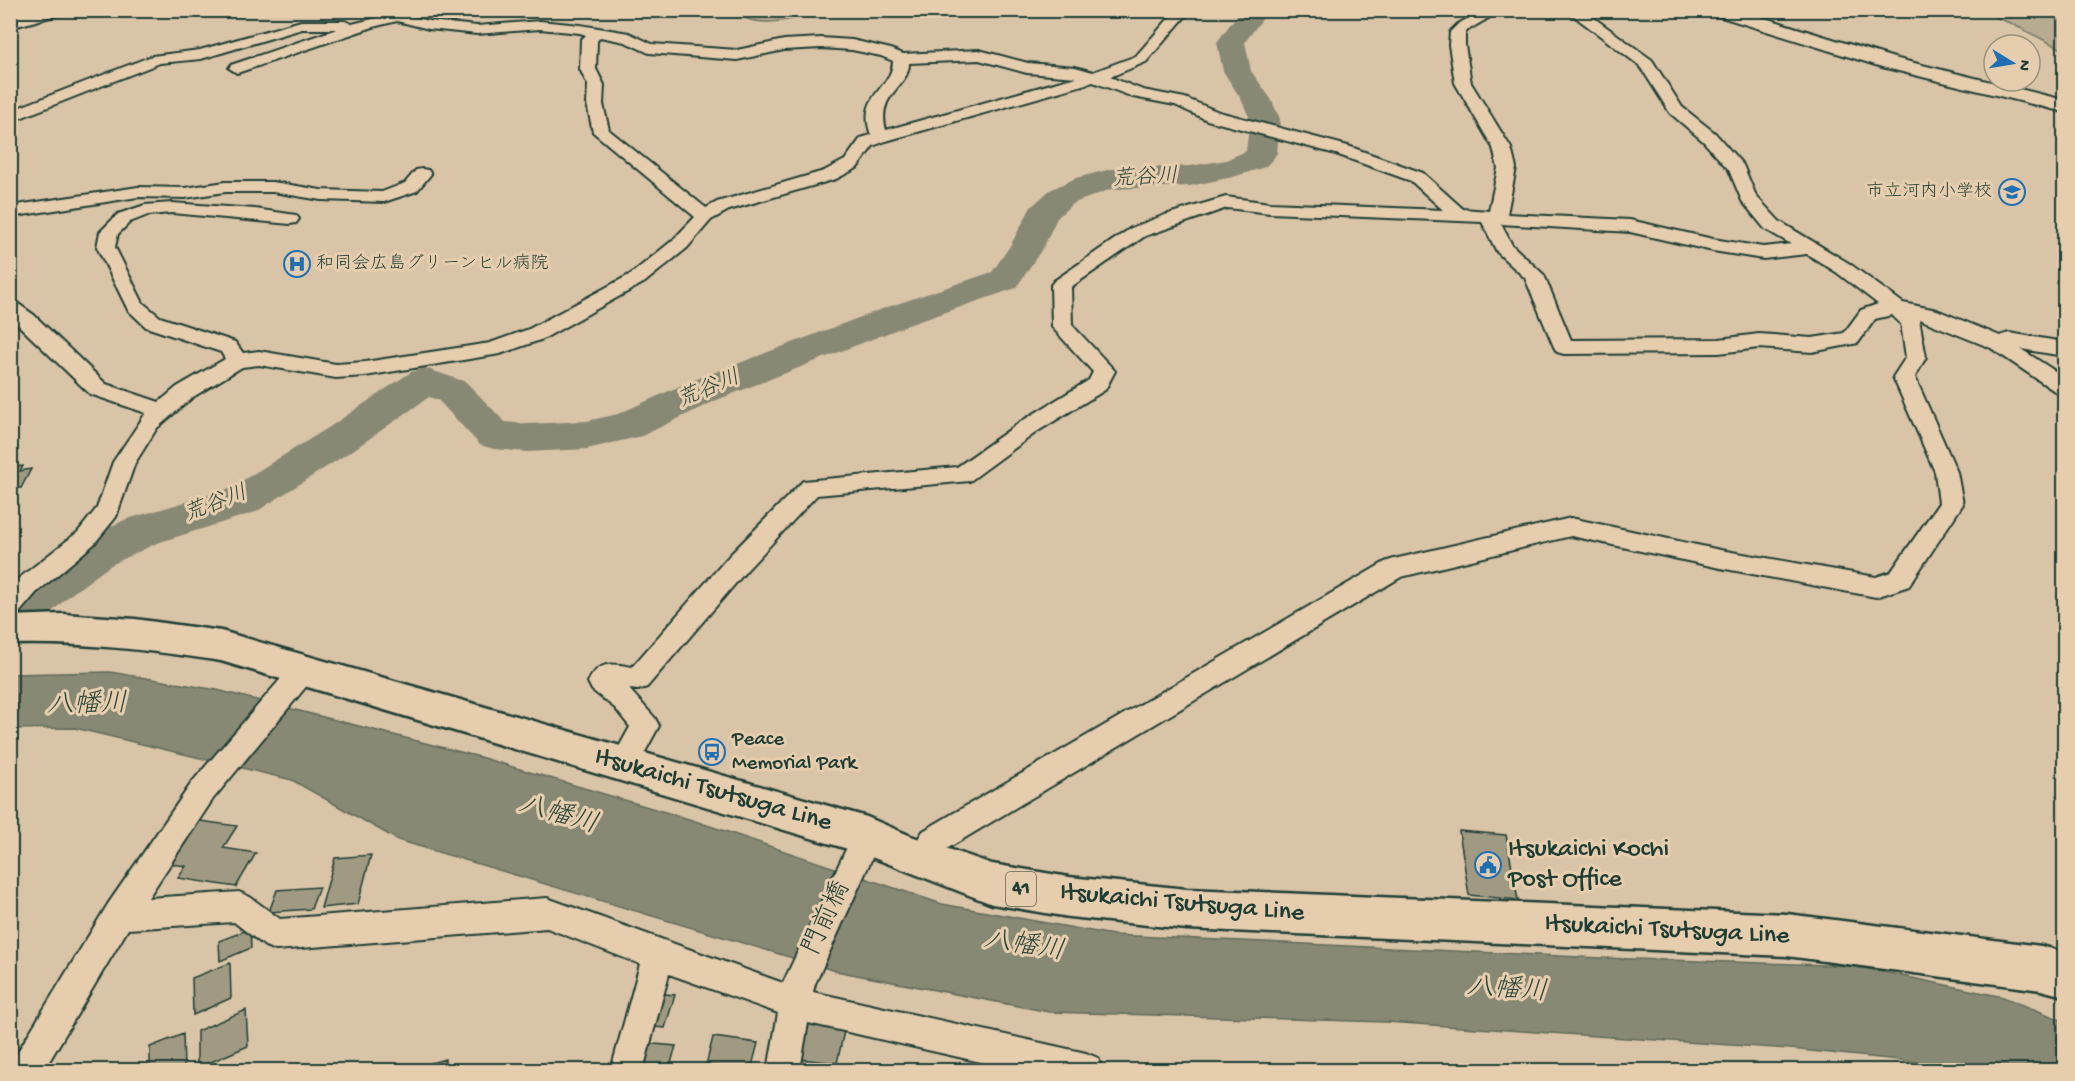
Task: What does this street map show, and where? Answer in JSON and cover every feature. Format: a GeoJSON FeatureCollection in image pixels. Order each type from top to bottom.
{"type":"FeatureCollection","features":[{"type":"Feature","properties":{"kind":"main road","name":"Itsukaichi Tsutsuga Line"},"geometry":{"type":"LineString","coordinates":[[10,630],[63,628],[135,633],[221,646],[298,677],[623,765],[862,846],[921,847],[992,884],[1069,897],[1187,909],[1787,935],[2041,968],[2064,974]]}},
{"type":"Feature","properties":{"kind":"street"},"geometry":{"type":"LineString","coordinates":[[10,23],[55,10]]}},
{"type":"Feature","properties":{"kind":"street"},"geometry":{"type":"LineString","coordinates":[[10,606],[27,586],[86,538],[108,511],[123,462],[149,423],[185,392],[237,361],[259,358],[336,371],[365,369],[493,349],[536,334],[638,278],[680,244],[705,216],[723,206],[830,175],[851,164],[867,142],[879,137],[1095,77],[1141,59],[1185,10]]}},
{"type":"Feature","properties":{"kind":"street"},"geometry":{"type":"LineString","coordinates":[[1495,10],[1458,32],[1457,45],[1463,83],[1502,148],[1507,168],[1493,216],[1504,248],[1534,275],[1564,347],[1719,346],[1759,341],[1812,345],[1851,338],[1863,316],[1880,309],[1897,308],[1930,315],[1998,343],[2064,387]]}},
{"type":"Feature","properties":{"kind":"street"},"geometry":{"type":"LineString","coordinates":[[921,847],[1394,569],[1571,527],[1720,559],[1876,587],[1900,579],[1951,504],[1946,472],[1904,377],[1916,357],[1911,322],[1897,308],[1843,268],[1772,225],[1748,197],[1737,169],[1709,137],[1676,110],[1646,63],[1573,10]]}},
{"type":"Feature","properties":{"kind":"street"},"geometry":{"type":"LineString","coordinates":[[1718,10],[1889,63],[2064,106]]}},
{"type":"Feature","properties":{"kind":"street"},"geometry":{"type":"LineString","coordinates":[[237,68],[398,14],[429,25],[477,30],[540,25],[629,38],[649,48],[737,55],[784,45],[821,43],[852,45],[886,52],[901,59],[979,55],[1027,68],[1075,72],[1095,77],[1139,94],[1179,101],[1213,117],[1342,150],[1417,177],[1458,214]]}},
{"type":"Feature","properties":{"kind":"street"},"geometry":{"type":"LineString","coordinates":[[10,117],[157,59],[201,54],[300,25],[345,25],[356,28]]}},
{"type":"Feature","properties":{"kind":"street"},"geometry":{"type":"LineString","coordinates":[[596,33],[589,39],[588,69],[596,85],[595,104],[601,132],[705,216]]}},
{"type":"Feature","properties":{"kind":"street"},"geometry":{"type":"LineString","coordinates":[[879,137],[873,114],[885,88],[901,72],[901,59]]}},
{"type":"Feature","properties":{"kind":"street"},"geometry":{"type":"LineString","coordinates":[[10,212],[138,192],[185,193],[225,188],[273,187],[321,195],[384,197],[411,187],[422,174]]}},
{"type":"Feature","properties":{"kind":"street"},"geometry":{"type":"LineString","coordinates":[[623,765],[645,726],[624,700],[601,682],[608,674],[638,679],[738,563],[811,487],[962,475],[1030,426],[1097,385],[1104,371],[1062,327],[1061,285],[1138,232],[1226,201],[1270,208],[1436,216],[1458,214],[1526,221],[1630,226],[1713,245],[1763,253],[1810,248]]}},
{"type":"Feature","properties":{"kind":"street"},"geometry":{"type":"LineString","coordinates":[[237,361],[228,347],[153,322],[135,306],[106,248],[109,232],[124,218],[145,210],[183,209],[290,219]]}},
{"type":"Feature","properties":{"kind":"street"},"geometry":{"type":"LineString","coordinates":[[16,318],[98,389],[162,411]]}},
{"type":"Feature","properties":{"kind":"street"},"geometry":{"type":"LineString","coordinates":[[1998,343],[2009,340],[2064,349]]}},
{"type":"Feature","properties":{"kind":"street"},"geometry":{"type":"LineString","coordinates":[[26,1071],[119,915],[203,790],[298,677]]}},
{"type":"Feature","properties":{"kind":"street","name":"門前橋"},"geometry":{"type":"LineString","coordinates":[[784,1071],[798,994],[862,846]]}},
{"type":"Feature","properties":{"kind":"street"},"geometry":{"type":"LineString","coordinates":[[119,915],[239,907],[276,934],[547,913],[658,956],[1086,1071]]}},
{"type":"Feature","properties":{"kind":"street"},"geometry":{"type":"LineString","coordinates":[[627,1071],[658,956]]}},
{"type":"Feature","properties":{"kind":"shaded area"},"geometry":{"type":"Polygon","coordinates":[[[735,11],[830,11],[767,22],[744,18],[735,11]]]}},
{"type":"Feature","properties":{"kind":"shaded area"},"geometry":{"type":"Polygon","coordinates":[[[1980,11],[2064,11],[2064,50],[2042,39],[2042,33],[2030,33],[1980,11]]]}},
{"type":"Feature","properties":{"kind":"water","name":"八幡川"},"geometry":{"type":"Polygon","coordinates":[[[110,672],[217,690],[476,756],[692,820],[942,904],[1113,935],[1601,958],[1855,966],[2003,997],[2064,1021],[2064,1070],[1997,1070],[1791,1049],[1386,1022],[1049,1012],[836,971],[398,840],[292,780],[75,728],[11,729],[10,674],[110,672]]]}},
{"type":"Feature","properties":{"kind":"building"},"geometry":{"type":"Polygon","coordinates":[[[23,466],[20,471],[31,469],[21,488],[13,489],[10,494],[10,467],[23,466]]]}},
{"type":"Feature","properties":{"kind":"building"},"geometry":{"type":"Polygon","coordinates":[[[200,821],[237,826],[223,848],[256,853],[236,887],[178,878],[186,866],[171,864],[200,821]]]}},
{"type":"Feature","properties":{"kind":"building"},"geometry":{"type":"Polygon","coordinates":[[[1459,831],[1506,835],[1518,900],[1469,895],[1459,831]]]}},
{"type":"Feature","properties":{"kind":"building"},"geometry":{"type":"Polygon","coordinates":[[[371,855],[358,904],[321,908],[335,858],[371,855]]]}},
{"type":"Feature","properties":{"kind":"building"},"geometry":{"type":"Polygon","coordinates":[[[319,887],[311,909],[269,912],[277,890],[319,887]]]}},
{"type":"Feature","properties":{"kind":"building"},"geometry":{"type":"Polygon","coordinates":[[[250,929],[251,948],[220,961],[219,941],[250,929]]]}},
{"type":"Feature","properties":{"kind":"building"},"geometry":{"type":"Polygon","coordinates":[[[230,963],[231,998],[193,1015],[192,978],[230,963]]]}},
{"type":"Feature","properties":{"kind":"building"},"geometry":{"type":"Polygon","coordinates":[[[654,993],[675,995],[665,1028],[643,1026],[654,993]]]}},
{"type":"Feature","properties":{"kind":"building"},"geometry":{"type":"Polygon","coordinates":[[[246,1010],[248,1046],[197,1068],[197,1031],[246,1010]]]}},
{"type":"Feature","properties":{"kind":"building"},"geometry":{"type":"Polygon","coordinates":[[[808,1023],[845,1027],[837,1063],[800,1059],[808,1023]]]}},
{"type":"Feature","properties":{"kind":"building"},"geometry":{"type":"Polygon","coordinates":[[[183,1034],[184,1070],[150,1070],[150,1047],[183,1034]]]}},
{"type":"Feature","properties":{"kind":"building"},"geometry":{"type":"Polygon","coordinates":[[[713,1037],[758,1043],[751,1070],[706,1065],[713,1037]]]}},
{"type":"Feature","properties":{"kind":"building"},"geometry":{"type":"Polygon","coordinates":[[[643,1043],[676,1046],[669,1070],[634,1070],[643,1043]]]}},
{"type":"Feature","properties":{"kind":"building"},"geometry":{"type":"Polygon","coordinates":[[[445,1059],[445,1070],[407,1070],[445,1059]]]}},
{"type":"Feature","properties":{"kind":"waterway"},"geometry":{"type":"LineString","coordinates":[[10,12],[14,10]]}},
{"type":"Feature","properties":{"kind":"waterway","name":"荒谷川"},"geometry":{"type":"LineString","coordinates":[[21,613],[54,582],[95,553],[142,531],[241,501],[342,438],[425,381],[452,391],[494,435],[527,438],[587,435],[628,426],[703,391],[895,317],[1004,280],[1027,246],[1043,214],[1061,197],[1087,185],[1111,179],[1190,176],[1233,168],[1254,160],[1261,153],[1265,119],[1256,99],[1237,71],[1231,42],[1256,10]]}},
{"type":"Feature","properties":{"kind":"place","name":"市立河内小学校"},"geometry":{"type":"Point","coordinates":[2012,192]}},
{"type":"Feature","properties":{"kind":"place","name":"和同会広島グリーンヒル病院"},"geometry":{"type":"Point","coordinates":[297,264]}},
{"type":"Feature","properties":{"kind":"place","name":"Peace Memorial Park"},"geometry":{"type":"Point","coordinates":[712,752]}},
{"type":"Feature","properties":{"kind":"place","name":"Itsukaichi Kochi Post Office"},"geometry":{"type":"Point","coordinates":[1488,865]}}]}
